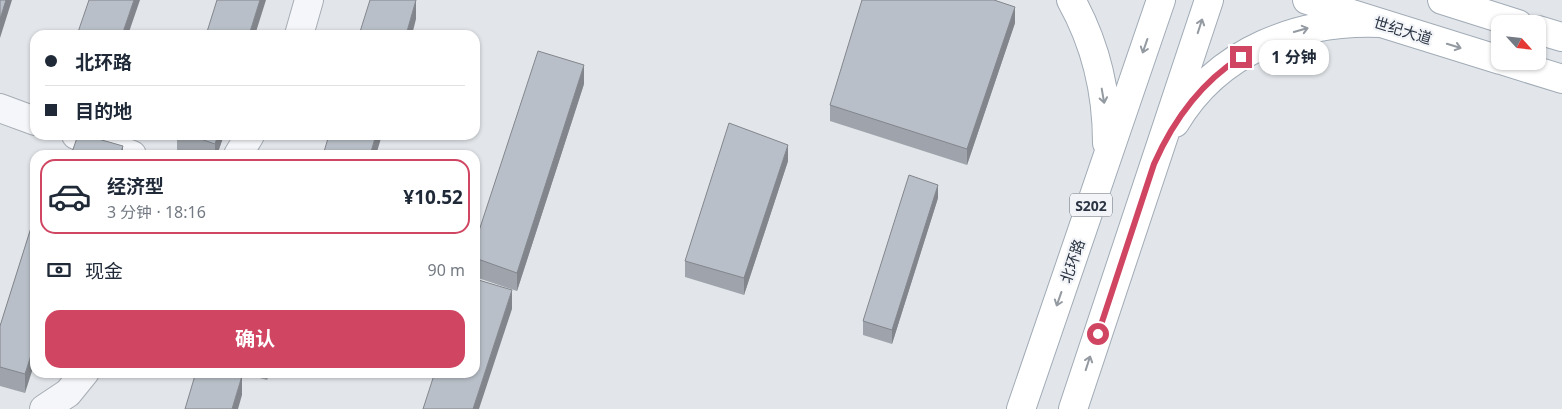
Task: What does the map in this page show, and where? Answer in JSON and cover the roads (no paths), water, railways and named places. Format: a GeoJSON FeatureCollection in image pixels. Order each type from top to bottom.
{"type":"FeatureCollection","features":[{"type":"Feature","properties":{"kind":"main road"},"geometry":{"type":"LineString","coordinates":[[1071,0],[1089,40],[1098,69],[1104,99],[1106,160]]}},
{"type":"Feature","properties":{"kind":"main road","name":"北环路"},"geometry":{"type":"LineString","coordinates":[[1021,409],[1161,0]]}},
{"type":"Feature","properties":{"kind":"main road"},"geometry":{"type":"LineString","coordinates":[[1073,409],[1209,0]]}},
{"type":"Feature","properties":{"kind":"main road","name":"世纪大道"},"geometry":{"type":"LineString","coordinates":[[1307,0],[1491,57]]}},
{"type":"Feature","properties":{"kind":"main road"},"geometry":{"type":"LineString","coordinates":[[1442,0],[1491,15]]}},
{"type":"Feature","properties":{"kind":"main road"},"geometry":{"type":"LineString","coordinates":[[1154,164],[1164,141],[1193,99],[1230,64],[1252,50],[1276,38],[1327,24],[1380,23]]}},
{"type":"Feature","properties":{"kind":"main road"},"geometry":{"type":"LineString","coordinates":[[1546,32],[1562,37]]}},
{"type":"Feature","properties":{"kind":"main road"},"geometry":{"type":"LineString","coordinates":[[1533,70],[1562,79]]}},
{"type":"Feature","properties":{"kind":"street"},"geometry":{"type":"LineString","coordinates":[[300,30],[309,0]]}},
{"type":"Feature","properties":{"kind":"street"},"geometry":{"type":"LineString","coordinates":[[0,108],[30,119]]}},
{"type":"Feature","properties":{"kind":"street"},"geometry":{"type":"LineString","coordinates":[[90,140],[118,150]]}},
{"type":"Feature","properties":{"kind":"street"},"geometry":{"type":"LineString","coordinates":[[44,409],[68,393],[80,378]]}}]}
